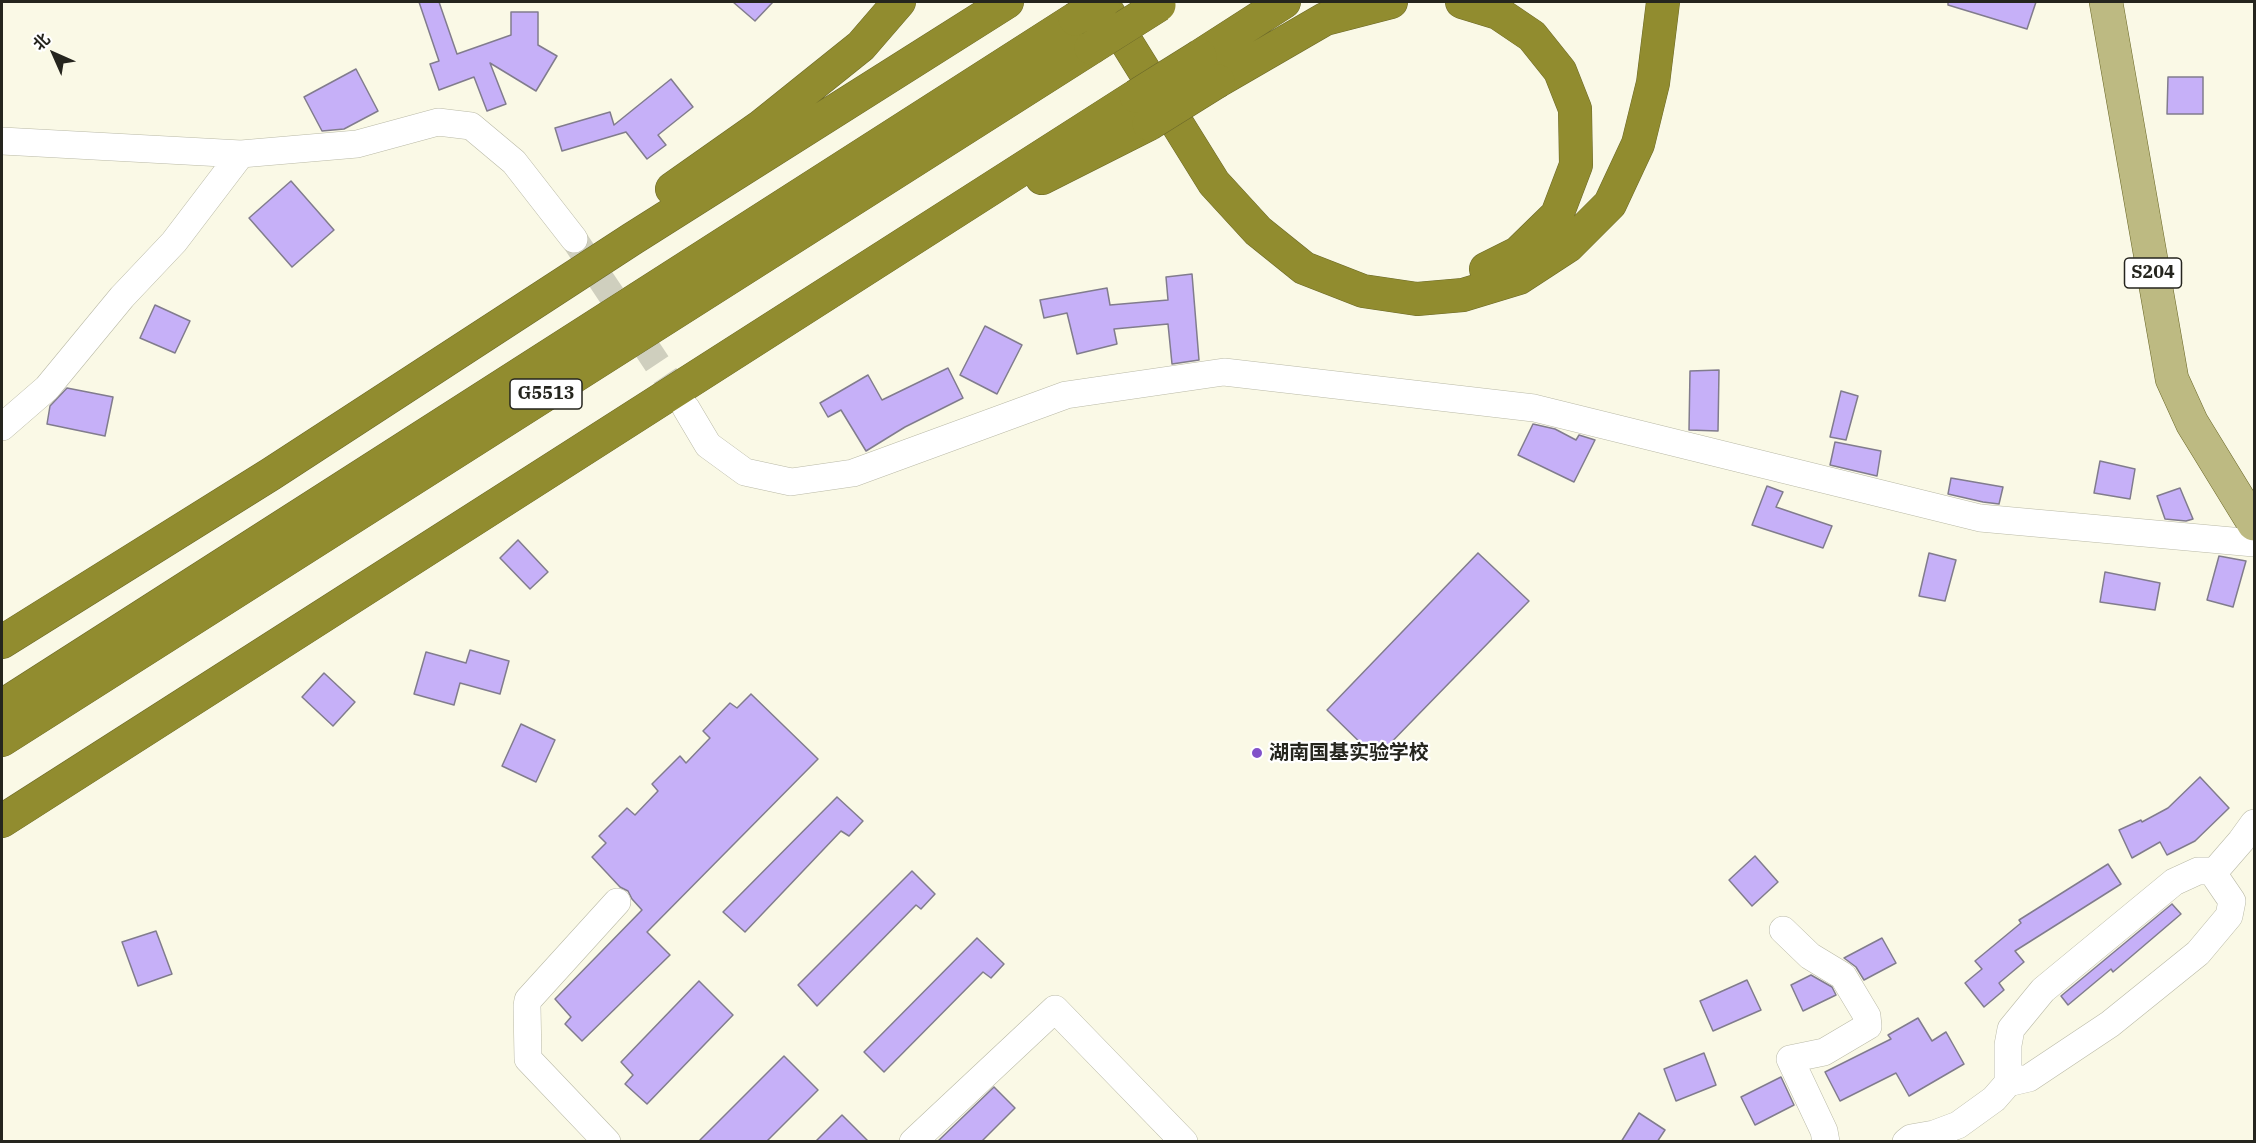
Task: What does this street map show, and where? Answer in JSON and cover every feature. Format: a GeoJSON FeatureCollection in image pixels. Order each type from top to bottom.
{"type":"FeatureCollection","features":[{"type":"Feature","properties":{"kind":"highway"},"geometry":{"type":"LineString","coordinates":[[271,474],[760,127],[861,46],[899,2]]}},
{"type":"Feature","properties":{"kind":"highway"},"geometry":{"type":"LineString","coordinates":[[2,642],[271,474],[612,252],[1007,2]]}},
{"type":"Feature","properties":{"kind":"highway"},"geometry":{"type":"LineString","coordinates":[[1125,2],[1225,166],[1272,218],[1311,250],[1365,276],[1422,284],[1468,278],[1518,253],[1557,215],[1576,165],[1575,109],[1560,71],[1532,36],[1498,13],[1462,2]]}},
{"type":"Feature","properties":{"kind":"highway"},"geometry":{"type":"LineString","coordinates":[[2,823],[869,266],[1143,110],[1209,68],[1284,2]]}},
{"type":"Feature","properties":{"kind":"highway"},"geometry":{"type":"LineString","coordinates":[[1209,68],[1325,20],[1391,2]]}},
{"type":"Feature","properties":{"kind":"highway"},"geometry":{"type":"LineString","coordinates":[[1093,7],[1214,183],[1258,231],[1304,268],[1363,291],[1417,299],[1463,295],[1519,278],[1568,246],[1610,204],[1640,134],[1653,83],[1663,2]]}},
{"type":"Feature","properties":{"kind":"highway","name":"G5513"},"geometry":{"type":"LineString","coordinates":[[2,740],[1161,3]]}},
{"type":"Feature","properties":{"kind":"highway","name":"G5513"},"geometry":{"type":"LineString","coordinates":[[2,706],[1093,7]]}},
{"type":"Feature","properties":{"kind":"main road","name":"S204"},"geometry":{"type":"LineString","coordinates":[[2106,2],[2172,379],[2192,423],[2254,524]]}},
{"type":"Feature","properties":{"kind":"street"},"geometry":{"type":"LineString","coordinates":[[2,141],[241,154],[357,144],[438,122],[471,126],[514,162],[574,239]]}},
{"type":"Feature","properties":{"kind":"street"},"geometry":{"type":"LineString","coordinates":[[2,427],[47,388],[123,297],[174,242],[241,154]]}},
{"type":"Feature","properties":{"kind":"street"},"geometry":{"type":"LineString","coordinates":[[686,408],[708,445],[745,472],[791,482],[853,473],[1066,395],[1224,372],[1534,408],[1980,518],[2254,543]]}},
{"type":"Feature","properties":{"kind":"street"},"geometry":{"type":"LineString","coordinates":[[2008,1083],[2008,1045],[2011,1029],[2043,990],[2174,882],[2198,871],[2214,871],[2254,823]]}},
{"type":"Feature","properties":{"kind":"street"},"geometry":{"type":"LineString","coordinates":[[1906,1142],[1911,1138],[1934,1134],[1958,1125],[1994,1099],[2008,1083],[2029,1078],[2110,1024],[2198,953],[2225,921],[2232,901],[2214,871]]}},
{"type":"Feature","properties":{"kind":"street"},"geometry":{"type":"LineString","coordinates":[[607,1142],[528,1059],[527,1006],[528,1000],[617,902]]}},
{"type":"Feature","properties":{"kind":"street"},"geometry":{"type":"LineString","coordinates":[[1783,930],[1810,956],[1843,976],[1867,1016],[1868,1026],[1824,1052],[1790,1059],[1824,1131],[1826,1142]]}},
{"type":"Feature","properties":{"kind":"street"},"geometry":{"type":"LineString","coordinates":[[913,1142],[1055,1009],[1184,1142]]}},
{"type":"Feature","properties":{"kind":"building"},"geometry":{"type":"Polygon","coordinates":[[[419,2],[439,2],[457,54],[511,35],[511,12],[538,12],[538,45],[557,56],[536,91],[490,63],[506,104],[487,111],[474,77],[439,90],[430,64],[439,61],[419,2]]]}},
{"type":"Feature","properties":{"kind":"building"},"geometry":{"type":"Polygon","coordinates":[[[733,2],[773,2],[755,21],[733,2]]]}},
{"type":"Feature","properties":{"kind":"building"},"geometry":{"type":"Polygon","coordinates":[[[1948,2],[2036,2],[2027,29],[1948,5],[1948,2]]]}},
{"type":"Feature","properties":{"kind":"building"},"geometry":{"type":"Polygon","coordinates":[[[356,69],[378,111],[344,129],[322,131],[304,97],[356,69]]]}},
{"type":"Feature","properties":{"kind":"building"},"geometry":{"type":"Polygon","coordinates":[[[2168,77],[2203,77],[2203,114],[2167,114],[2168,77]]]}},
{"type":"Feature","properties":{"kind":"building"},"geometry":{"type":"Polygon","coordinates":[[[671,79],[693,107],[658,135],[666,145],[647,159],[626,132],[562,151],[555,128],[610,112],[614,125],[671,79]]]}},
{"type":"Feature","properties":{"kind":"building"},"geometry":{"type":"Polygon","coordinates":[[[291,181],[334,230],[292,267],[249,218],[291,181]]]}},
{"type":"Feature","properties":{"kind":"building"},"geometry":{"type":"Polygon","coordinates":[[[1192,274],[1199,360],[1172,364],[1168,324],[1114,329],[1117,344],[1077,354],[1067,313],[1044,318],[1040,300],[1107,288],[1110,305],[1168,300],[1166,277],[1192,274]]]}},
{"type":"Feature","properties":{"kind":"building"},"geometry":{"type":"Polygon","coordinates":[[[155,305],[190,321],[175,353],[140,338],[155,305]]]}},
{"type":"Feature","properties":{"kind":"building"},"geometry":{"type":"Polygon","coordinates":[[[985,326],[1022,345],[997,394],[960,375],[985,326]]]}},
{"type":"Feature","properties":{"kind":"building"},"geometry":{"type":"Polygon","coordinates":[[[948,368],[963,398],[905,427],[866,451],[841,410],[828,417],[820,403],[868,375],[882,400],[948,368]]]}},
{"type":"Feature","properties":{"kind":"building"},"geometry":{"type":"Polygon","coordinates":[[[1719,370],[1718,431],[1689,430],[1690,371],[1719,370]]]}},
{"type":"Feature","properties":{"kind":"building"},"geometry":{"type":"Polygon","coordinates":[[[67,388],[113,397],[105,436],[47,424],[50,406],[67,388]]]}},
{"type":"Feature","properties":{"kind":"building"},"geometry":{"type":"Polygon","coordinates":[[[1841,391],[1858,396],[1846,440],[1830,437],[1841,391]]]}},
{"type":"Feature","properties":{"kind":"building"},"geometry":{"type":"Polygon","coordinates":[[[1533,424],[1555,429],[1576,440],[1579,435],[1595,440],[1574,482],[1518,455],[1533,424]]]}},
{"type":"Feature","properties":{"kind":"building"},"geometry":{"type":"Polygon","coordinates":[[[1835,442],[1881,451],[1877,476],[1830,465],[1835,442]]]}},
{"type":"Feature","properties":{"kind":"building"},"geometry":{"type":"Polygon","coordinates":[[[2100,461],[2135,469],[2130,499],[2094,493],[2100,461]]]}},
{"type":"Feature","properties":{"kind":"building"},"geometry":{"type":"Polygon","coordinates":[[[1951,478],[2003,487],[1999,504],[1948,494],[1951,478]]]}},
{"type":"Feature","properties":{"kind":"building"},"geometry":{"type":"Polygon","coordinates":[[[1767,486],[1783,492],[1776,507],[1832,526],[1823,548],[1752,525],[1767,486]]]}},
{"type":"Feature","properties":{"kind":"building"},"geometry":{"type":"Polygon","coordinates":[[[2180,488],[2193,519],[2186,521],[2165,519],[2157,496],[2180,488]]]}},
{"type":"Feature","properties":{"kind":"building"},"geometry":{"type":"Polygon","coordinates":[[[518,540],[548,572],[530,589],[500,558],[518,540]]]}},
{"type":"Feature","properties":{"kind":"building"},"geometry":{"type":"Polygon","coordinates":[[[1478,553],[1529,601],[1376,758],[1327,710],[1478,553]]]}},
{"type":"Feature","properties":{"kind":"building"},"geometry":{"type":"Polygon","coordinates":[[[1929,553],[1956,560],[1945,601],[1919,596],[1929,553]]]}},
{"type":"Feature","properties":{"kind":"building"},"geometry":{"type":"Polygon","coordinates":[[[2219,556],[2246,561],[2233,607],[2207,600],[2219,556]]]}},
{"type":"Feature","properties":{"kind":"building"},"geometry":{"type":"Polygon","coordinates":[[[2105,572],[2160,583],[2155,610],[2100,602],[2105,572]]]}},
{"type":"Feature","properties":{"kind":"building"},"geometry":{"type":"Polygon","coordinates":[[[470,650],[509,661],[500,694],[460,683],[454,705],[414,694],[426,652],[466,663],[470,650]]]}},
{"type":"Feature","properties":{"kind":"building"},"geometry":{"type":"Polygon","coordinates":[[[324,673],[355,702],[333,726],[302,697],[324,673]]]}},
{"type":"Feature","properties":{"kind":"building"},"geometry":{"type":"Polygon","coordinates":[[[751,694],[818,759],[647,932],[670,955],[582,1041],[565,1024],[571,1017],[555,999],[642,910],[628,891],[620,887],[592,857],[606,843],[599,836],[627,808],[635,815],[658,791],[652,784],[680,756],[686,763],[710,738],[703,731],[730,703],[737,708],[751,694]]]}},
{"type":"Feature","properties":{"kind":"building"},"geometry":{"type":"Polygon","coordinates":[[[521,724],[555,740],[536,782],[502,766],[521,724]]]}},
{"type":"Feature","properties":{"kind":"building"},"geometry":{"type":"Polygon","coordinates":[[[2200,777],[2229,808],[2195,841],[2167,855],[2160,842],[2132,858],[2119,830],[2141,820],[2142,822],[2168,808],[2200,777]]]}},
{"type":"Feature","properties":{"kind":"building"},"geometry":{"type":"Polygon","coordinates":[[[837,797],[863,821],[849,836],[841,831],[745,932],[723,912],[837,797]]]}},
{"type":"Feature","properties":{"kind":"building"},"geometry":{"type":"Polygon","coordinates":[[[1755,856],[1778,882],[1752,906],[1729,880],[1755,856]]]}},
{"type":"Feature","properties":{"kind":"building"},"geometry":{"type":"Polygon","coordinates":[[[2108,864],[2121,884],[2015,951],[2024,962],[1999,983],[2004,990],[1984,1007],[1965,983],[1982,969],[1975,961],[2021,923],[2019,920],[2108,864]]]}},
{"type":"Feature","properties":{"kind":"building"},"geometry":{"type":"Polygon","coordinates":[[[912,871],[935,894],[921,909],[916,905],[817,1006],[798,985],[912,871]]]}},
{"type":"Feature","properties":{"kind":"building"},"geometry":{"type":"Polygon","coordinates":[[[2172,904],[2181,914],[2113,972],[2111,969],[2068,1005],[2061,996],[2172,904]]]}},
{"type":"Feature","properties":{"kind":"building"},"geometry":{"type":"Polygon","coordinates":[[[156,931],[172,974],[138,986],[122,942],[156,931]]]}},
{"type":"Feature","properties":{"kind":"building"},"geometry":{"type":"Polygon","coordinates":[[[977,938],[1004,964],[991,978],[983,972],[884,1072],[864,1052],[977,938]]]}},
{"type":"Feature","properties":{"kind":"building"},"geometry":{"type":"Polygon","coordinates":[[[1882,938],[1896,963],[1864,980],[1856,967],[1844,958],[1882,938]]]}},
{"type":"Feature","properties":{"kind":"building"},"geometry":{"type":"Polygon","coordinates":[[[1811,975],[1832,987],[1836,995],[1803,1011],[1791,985],[1811,975]]]}},
{"type":"Feature","properties":{"kind":"building"},"geometry":{"type":"Polygon","coordinates":[[[1747,980],[1761,1010],[1713,1031],[1700,1001],[1747,980]]]}},
{"type":"Feature","properties":{"kind":"building"},"geometry":{"type":"Polygon","coordinates":[[[699,981],[733,1015],[647,1104],[625,1084],[633,1075],[621,1062],[699,981]]]}},
{"type":"Feature","properties":{"kind":"building"},"geometry":{"type":"Polygon","coordinates":[[[1918,1018],[1932,1041],[1946,1032],[1964,1064],[1909,1096],[1896,1073],[1840,1101],[1825,1072],[1891,1039],[1888,1035],[1918,1018]]]}},
{"type":"Feature","properties":{"kind":"building"},"geometry":{"type":"Polygon","coordinates":[[[1704,1053],[1716,1085],[1676,1101],[1664,1069],[1704,1053]]]}},
{"type":"Feature","properties":{"kind":"building"},"geometry":{"type":"Polygon","coordinates":[[[784,1056],[818,1090],[766,1142],[698,1142],[784,1056]]]}},
{"type":"Feature","properties":{"kind":"building"},"geometry":{"type":"Polygon","coordinates":[[[1781,1077],[1794,1105],[1755,1125],[1741,1097],[1781,1077]]]}},
{"type":"Feature","properties":{"kind":"building"},"geometry":{"type":"Polygon","coordinates":[[[994,1087],[1015,1108],[981,1142],[937,1142],[994,1087]]]}},
{"type":"Feature","properties":{"kind":"building"},"geometry":{"type":"Polygon","coordinates":[[[1639,1113],[1665,1130],[1657,1142],[1621,1142],[1639,1113]]]}},
{"type":"Feature","properties":{"kind":"building"},"geometry":{"type":"Polygon","coordinates":[[[842,1115],[869,1142],[815,1142],[842,1115]]]}},
{"type":"Feature","properties":{"kind":"tunnel"},"geometry":{"type":"LineString","coordinates":[[574,239],[686,407]]}},
{"type":"Feature","properties":{"kind":"place","name":"湖南国基实验学校"},"geometry":{"type":"Point","coordinates":[1257,753]}}]}
